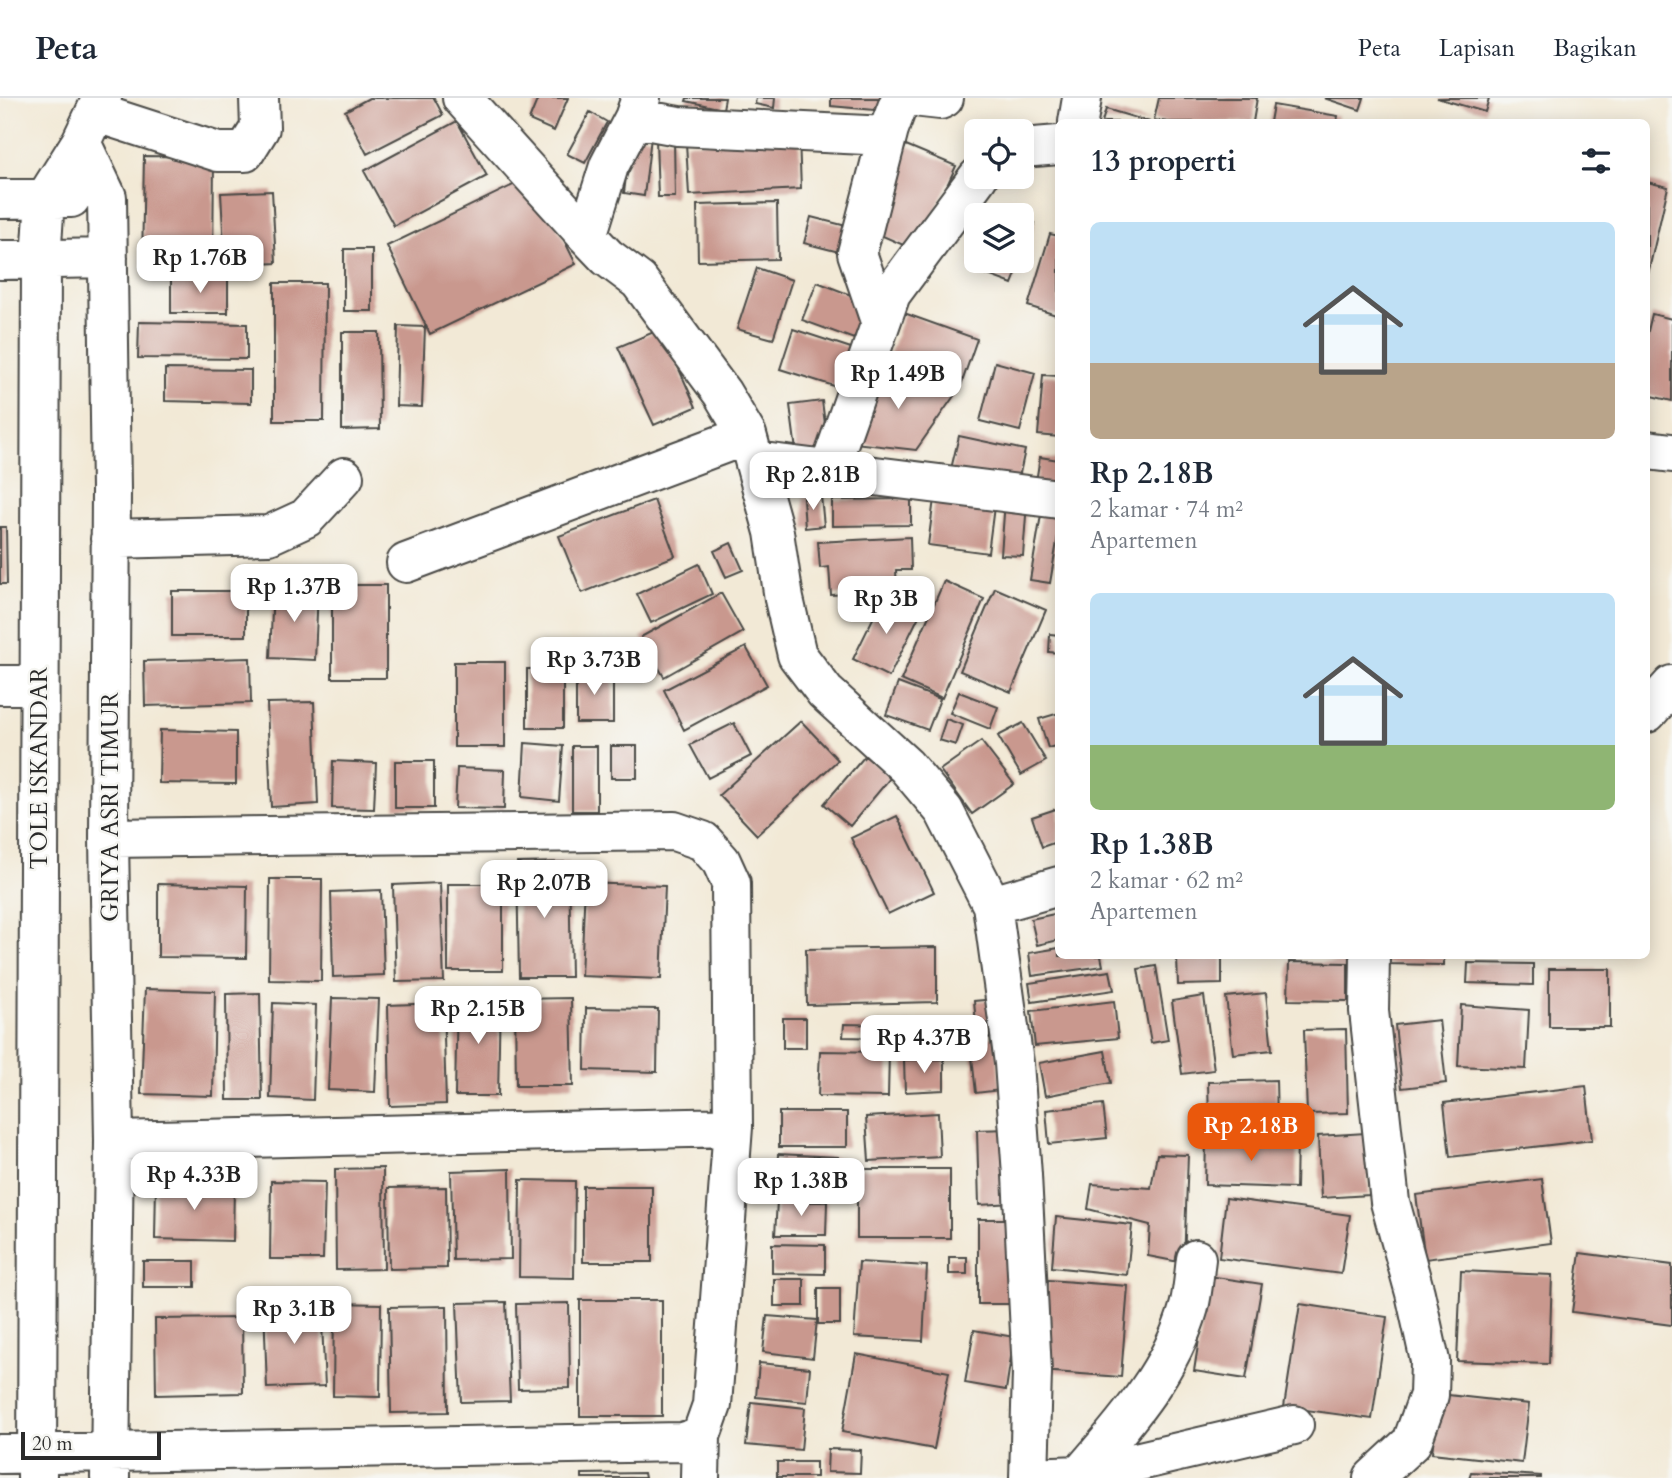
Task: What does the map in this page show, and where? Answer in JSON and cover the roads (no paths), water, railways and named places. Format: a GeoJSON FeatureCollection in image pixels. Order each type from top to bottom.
{"type":"FeatureCollection","features":[{"type":"Feature","properties":{"kind":"street"},"geometry":{"type":"LineString","coordinates":[[93,118],[218,152],[245,152],[260,128],[259,98]]}},
{"type":"Feature","properties":{"kind":"street"},"geometry":{"type":"LineString","coordinates":[[462,98],[607,257],[639,281],[722,393],[751,448],[774,532],[784,599],[797,654],[825,692],[906,766],[944,811],[992,905],[1014,1063],[1022,1175],[1032,1372],[1028,1478],[1080,1475],[1294,1425]]}},
{"type":"Feature","properties":{"kind":"street"},"geometry":{"type":"LineString","coordinates":[[880,321],[857,253],[887,136],[898,105],[907,98]]}},
{"type":"Feature","properties":{"kind":"street"},"geometry":{"type":"LineString","coordinates":[[922,98],[944,98]]}},
{"type":"Feature","properties":{"kind":"street"},"geometry":{"type":"LineString","coordinates":[[1078,119],[1082,98]]}},
{"type":"Feature","properties":{"kind":"street"},"geometry":{"type":"LineString","coordinates":[[587,236],[609,166],[637,108],[678,126],[887,136]]}},
{"type":"Feature","properties":{"kind":"street","name":"GRIYA ASRI TIMUR"},"geometry":{"type":"LineString","coordinates":[[93,118],[107,197],[108,258],[109,838],[114,1141],[110,1465]]}},
{"type":"Feature","properties":{"kind":"street","name":"TOLE ISKANDAR"},"geometry":{"type":"LineString","coordinates":[[37,1466],[41,260],[45,199],[93,118]]}},
{"type":"Feature","properties":{"kind":"street"},"geometry":{"type":"LineString","coordinates":[[1034,147],[1055,145]]}},
{"type":"Feature","properties":{"kind":"street"},"geometry":{"type":"LineString","coordinates":[[829,470],[891,294],[969,189]]}},
{"type":"Feature","properties":{"kind":"street"},"geometry":{"type":"LineString","coordinates":[[0,198],[107,197]]}},
{"type":"Feature","properties":{"kind":"street"},"geometry":{"type":"LineString","coordinates":[[0,260],[108,258]]}},
{"type":"Feature","properties":{"kind":"street"},"geometry":{"type":"LineString","coordinates":[[407,563],[751,448],[829,470],[1055,498]]}},
{"type":"Feature","properties":{"kind":"street"},"geometry":{"type":"LineString","coordinates":[[1650,450],[1672,453]]}},
{"type":"Feature","properties":{"kind":"street"},"geometry":{"type":"LineString","coordinates":[[110,539],[269,535],[306,518],[344,477]]}},
{"type":"Feature","properties":{"kind":"street"},"geometry":{"type":"LineString","coordinates":[[0,685],[39,685]]}},
{"type":"Feature","properties":{"kind":"street"},"geometry":{"type":"LineString","coordinates":[[1650,710],[1672,685]]}},
{"type":"Feature","properties":{"kind":"street"},"geometry":{"type":"LineString","coordinates":[[109,838],[674,831],[703,841],[721,861],[731,883],[733,1127],[712,1405],[701,1436],[701,1478]]}},
{"type":"Feature","properties":{"kind":"street"},"geometry":{"type":"LineString","coordinates":[[992,905],[1055,887]]}},
{"type":"Feature","properties":{"kind":"street"},"geometry":{"type":"LineString","coordinates":[[1370,959],[1368,1011],[1390,1202],[1430,1361],[1429,1395],[1412,1442],[1373,1478]]}},
{"type":"Feature","properties":{"kind":"street"},"geometry":{"type":"LineString","coordinates":[[114,1141],[733,1127]]}},
{"type":"Feature","properties":{"kind":"street"},"geometry":{"type":"LineString","coordinates":[[1080,1475],[1134,1413],[1169,1355],[1188,1307],[1196,1259]]}},
{"type":"Feature","properties":{"kind":"street"},"geometry":{"type":"LineString","coordinates":[[0,1454],[37,1466],[110,1465],[682,1442],[701,1436]]}}]}
